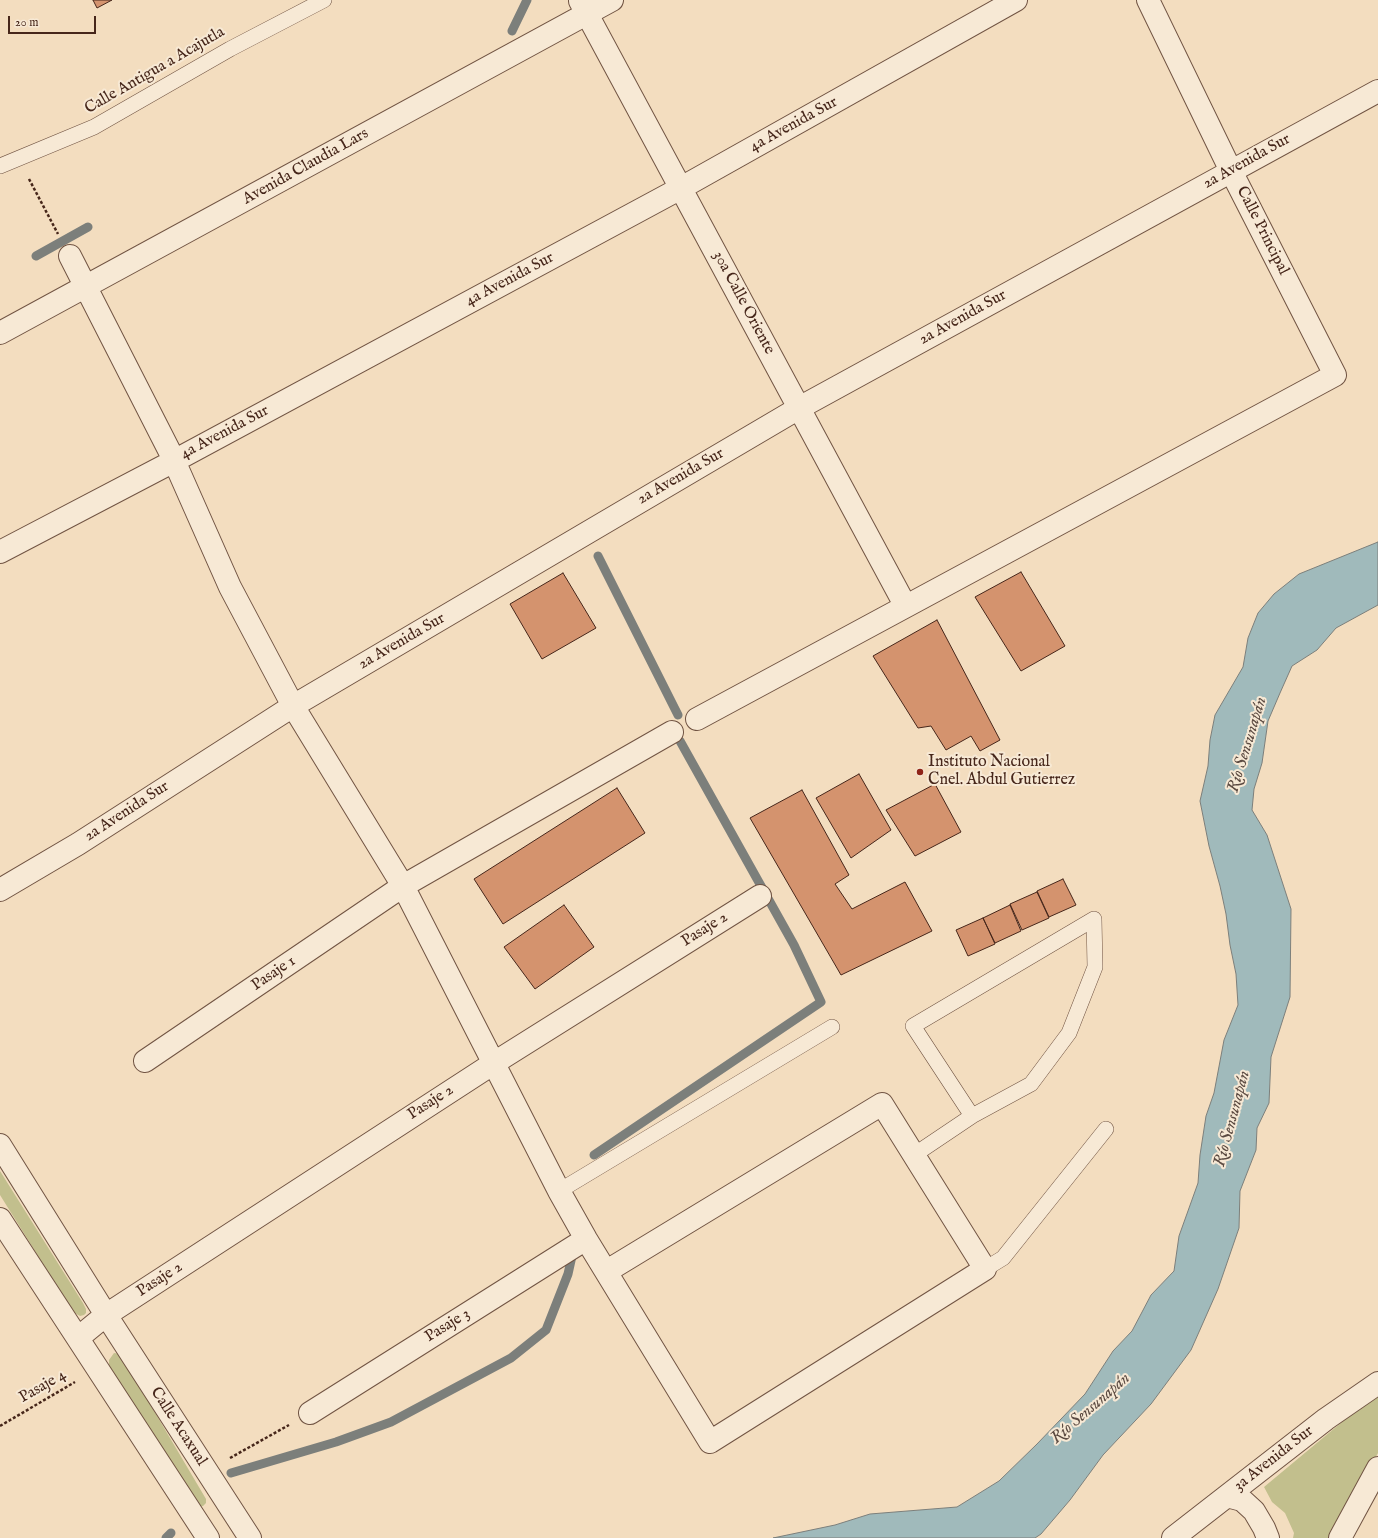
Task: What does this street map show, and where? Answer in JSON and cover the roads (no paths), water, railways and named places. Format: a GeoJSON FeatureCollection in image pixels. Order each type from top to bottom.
{"type":"FeatureCollection","features":[{"type":"Feature","properties":{"kind":"street","name":"Avenida Claudia Lars"},"geometry":{"type":"LineString","coordinates":[[0,333],[86,288],[584,7],[612,0]]}},
{"type":"Feature","properties":{"kind":"street","name":"4a Avenida Sur"},"geometry":{"type":"LineString","coordinates":[[0,552],[174,461],[681,188],[1016,0]]}},
{"type":"Feature","properties":{"kind":"street","name":"Calle Principal"},"geometry":{"type":"LineString","coordinates":[[906,605],[1336,375],[1231,171],[1148,0]]}},
{"type":"Feature","properties":{"kind":"street","name":"30a Calle Oriente"},"geometry":{"type":"LineString","coordinates":[[584,7],[906,605]]}},
{"type":"Feature","properties":{"kind":"street","name":"2a Avenida Sur"},"geometry":{"type":"LineString","coordinates":[[0,890],[78,844],[293,706],[799,408],[1378,91]]}},
{"type":"Feature","properties":{"kind":"street"},"geometry":{"type":"LineString","coordinates":[[70,256],[174,461],[230,587],[293,706],[403,886],[559,1192],[710,1442],[985,1269],[882,1104],[607,1271]]}},
{"type":"Feature","properties":{"kind":"street"},"geometry":{"type":"LineString","coordinates":[[697,719],[906,605]]}},
{"type":"Feature","properties":{"kind":"street","name":"Pasaje 1"},"geometry":{"type":"LineString","coordinates":[[145,1061],[403,886],[672,732]]}},
{"type":"Feature","properties":{"kind":"street","name":"Pasaje 2"},"geometry":{"type":"LineString","coordinates":[[106,1315],[494,1063],[760,896]]}},
{"type":"Feature","properties":{"kind":"street","name":"Calle Acaxual"},"geometry":{"type":"LineString","coordinates":[[0,1144],[106,1315],[246,1532]]}},
{"type":"Feature","properties":{"kind":"street"},"geometry":{"type":"LineString","coordinates":[[0,1219],[208,1538]]}},
{"type":"Feature","properties":{"kind":"street","name":"Pasaje 3"},"geometry":{"type":"LineString","coordinates":[[310,1413],[586,1239]]}},
{"type":"Feature","properties":{"kind":"street"},"geometry":{"type":"LineString","coordinates":[[78,1338],[106,1315]]}},
{"type":"Feature","properties":{"kind":"street","name":"3a Avenida Sur"},"geometry":{"type":"LineString","coordinates":[[1173,1538],[1326,1419],[1378,1383]]}},
{"type":"Feature","properties":{"kind":"street"},"geometry":{"type":"LineString","coordinates":[[1340,1538],[1378,1468]]}},
{"type":"Feature","properties":{"kind":"street"},"geometry":{"type":"LineString","coordinates":[[1227,1496],[1242,1500],[1254,1511],[1268,1538]]}},
{"type":"Feature","properties":{"kind":"lane","name":"Calle Antigua a Acajutla"},"geometry":{"type":"LineString","coordinates":[[0,166],[94,127],[230,48],[324,0]]}},
{"type":"Feature","properties":{"kind":"lane"},"geometry":{"type":"LineString","coordinates":[[914,1155],[972,1116],[1031,1084],[1069,1033],[1095,967],[1094,919],[913,1026],[972,1116]]}},
{"type":"Feature","properties":{"kind":"lane"},"geometry":{"type":"LineString","coordinates":[[559,1192],[832,1027]]}},
{"type":"Feature","properties":{"kind":"lane"},"geometry":{"type":"LineString","coordinates":[[985,1269],[1003,1258],[1106,1129]]}},
{"type":"Feature","properties":{"kind":"water","name":"Río Sensunapán"},"geometry":{"type":"Polygon","coordinates":[[[1378,542],[1378,605],[1336,628],[1317,650],[1292,666],[1268,721],[1262,763],[1254,789],[1252,810],[1267,835],[1291,909],[1290,997],[1271,1057],[1269,1103],[1257,1128],[1256,1150],[1240,1191],[1239,1228],[1218,1289],[1191,1350],[1151,1404],[1103,1455],[1070,1500],[1041,1534],[1035,1538],[773,1538],[835,1525],[870,1514],[957,1507],[999,1481],[1085,1394],[1113,1351],[1132,1331],[1151,1295],[1174,1271],[1179,1236],[1198,1183],[1200,1155],[1206,1116],[1214,1093],[1224,1040],[1238,1005],[1236,974],[1226,914],[1209,846],[1200,801],[1208,766],[1210,740],[1215,715],[1243,667],[1248,638],[1258,613],[1274,594],[1299,574],[1378,542]]]}},
{"type":"Feature","properties":{"kind":"waterway"},"geometry":{"type":"LineString","coordinates":[[512,31],[527,0]]}},
{"type":"Feature","properties":{"kind":"waterway"},"geometry":{"type":"LineString","coordinates":[[36,256],[88,227]]}},
{"type":"Feature","properties":{"kind":"waterway"},"geometry":{"type":"LineString","coordinates":[[598,556],[678,715]]}},
{"type":"Feature","properties":{"kind":"waterway"},"geometry":{"type":"LineString","coordinates":[[594,1155],[821,1002],[794,945],[680,741]]}},
{"type":"Feature","properties":{"kind":"waterway"},"geometry":{"type":"LineString","coordinates":[[231,1473],[336,1442],[391,1422],[511,1358],[546,1330],[568,1274],[572,1256]]}},
{"type":"Feature","properties":{"kind":"waterway"},"geometry":{"type":"LineString","coordinates":[[166,1538],[171,1533]]}},
{"type":"Feature","properties":{"kind":"place","name":"Instituto Nacional Cnel. Abdul Gutierrez"},"geometry":{"type":"Point","coordinates":[920,772]}}]}
